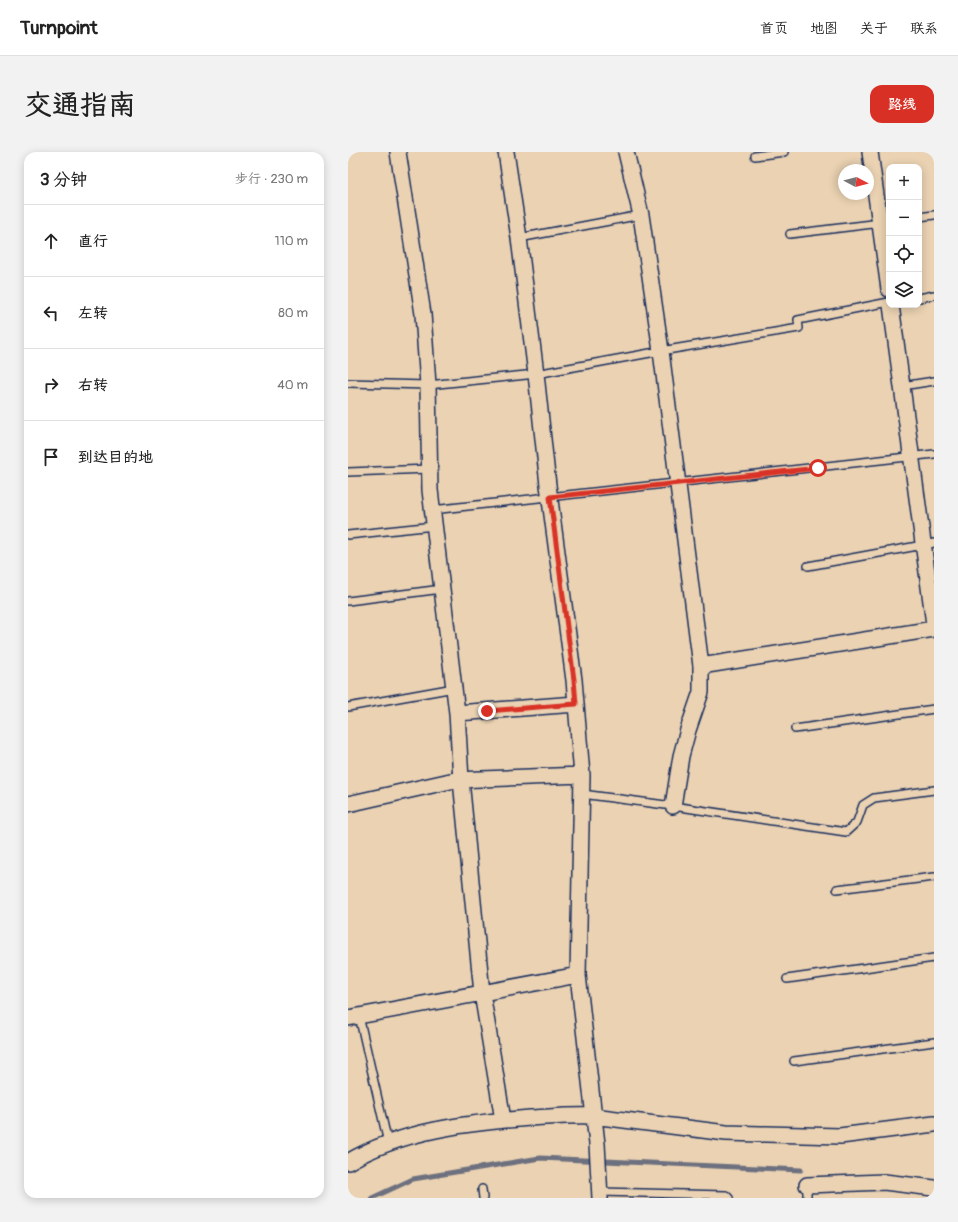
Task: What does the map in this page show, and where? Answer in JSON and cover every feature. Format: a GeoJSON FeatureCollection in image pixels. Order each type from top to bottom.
{"type":"FeatureCollection","features":[{"type":"Feature","properties":{"kind":"street"},"geometry":{"type":"LineString","coordinates":[[398,152],[423,314],[428,385],[430,490],[457,713],[461,780],[482,993],[503,1120]]}},
{"type":"Feature","properties":{"kind":"street"},"geometry":{"type":"LineString","coordinates":[[506,152],[519,238],[550,497],[574,680],[582,775],[578,975],[600,1195]]}},
{"type":"Feature","properties":{"kind":"street"},"geometry":{"type":"LineString","coordinates":[[626,152],[641,215],[661,351],[701,666],[701,692],[681,756],[673,806]]}},
{"type":"Feature","properties":{"kind":"street"},"geometry":{"type":"LineString","coordinates":[[870,152],[884,223],[888,272]]}},
{"type":"Feature","properties":{"kind":"street"},"geometry":{"type":"LineString","coordinates":[[891,308],[912,457],[929,544],[934,624]]}},
{"type":"Feature","properties":{"kind":"street"},"geometry":{"type":"LineString","coordinates":[[701,666],[934,629]]}},
{"type":"Feature","properties":{"kind":"street"},"geometry":{"type":"LineString","coordinates":[[457,713],[576,704]]}},
{"type":"Feature","properties":{"kind":"street"},"geometry":{"type":"LineString","coordinates":[[348,804],[455,780],[582,775]]}},
{"type":"Feature","properties":{"kind":"street"},"geometry":{"type":"LineString","coordinates":[[353,1017],[578,975]]}},
{"type":"Feature","properties":{"kind":"street"},"geometry":{"type":"LineString","coordinates":[[348,1162],[362,1154],[388,1143],[445,1129],[482,1122],[574,1115],[593,1116],[734,1134],[840,1136],[934,1124]]}},
{"type":"Feature","properties":{"kind":"street"},"geometry":{"type":"LineString","coordinates":[[807,1191],[884,1182],[934,1188]]}},
{"type":"Feature","properties":{"kind":"lane"},"geometry":{"type":"LineString","coordinates":[[755,156],[784,152]]}},
{"type":"Feature","properties":{"kind":"lane"},"geometry":{"type":"LineString","coordinates":[[519,238],[641,215]]}},
{"type":"Feature","properties":{"kind":"lane"},"geometry":{"type":"LineString","coordinates":[[922,217],[934,215]]}},
{"type":"Feature","properties":{"kind":"lane"},"geometry":{"type":"LineString","coordinates":[[790,234],[884,223]]}},
{"type":"Feature","properties":{"kind":"lane"},"geometry":{"type":"LineString","coordinates":[[922,298],[934,296]]}},
{"type":"Feature","properties":{"kind":"lane"},"geometry":{"type":"LineString","coordinates":[[348,383],[428,385],[536,374],[799,328],[798,320],[886,303]]}},
{"type":"Feature","properties":{"kind":"lane"},"geometry":{"type":"LineString","coordinates":[[902,386],[934,381]]}},
{"type":"Feature","properties":{"kind":"lane"},"geometry":{"type":"LineString","coordinates":[[432,510],[934,454]]}},
{"type":"Feature","properties":{"kind":"lane"},"geometry":{"type":"LineString","coordinates":[[348,472],[430,469]]}},
{"type":"Feature","properties":{"kind":"lane"},"geometry":{"type":"LineString","coordinates":[[348,535],[434,526]]}},
{"type":"Feature","properties":{"kind":"lane"},"geometry":{"type":"LineString","coordinates":[[808,566],[929,544]]}},
{"type":"Feature","properties":{"kind":"lane"},"geometry":{"type":"LineString","coordinates":[[348,601],[442,589]]}},
{"type":"Feature","properties":{"kind":"lane"},"geometry":{"type":"LineString","coordinates":[[348,707],[454,688]]}},
{"type":"Feature","properties":{"kind":"lane"},"geometry":{"type":"LineString","coordinates":[[795,729],[934,709]]}},
{"type":"Feature","properties":{"kind":"lane"},"geometry":{"type":"LineString","coordinates":[[582,794],[846,832],[857,822],[863,805],[874,798],[934,790]]}},
{"type":"Feature","properties":{"kind":"lane"},"geometry":{"type":"LineString","coordinates":[[837,889],[934,876]]}},
{"type":"Feature","properties":{"kind":"lane"},"geometry":{"type":"LineString","coordinates":[[788,979],[934,958]]}},
{"type":"Feature","properties":{"kind":"lane"},"geometry":{"type":"LineString","coordinates":[[353,1017],[388,1143]]}},
{"type":"Feature","properties":{"kind":"lane"},"geometry":{"type":"LineString","coordinates":[[794,1061],[934,1042]]}},
{"type":"Feature","properties":{"kind":"lane"},"geometry":{"type":"LineString","coordinates":[[482,1189],[483,1198]]}},
{"type":"Feature","properties":{"kind":"lane"},"geometry":{"type":"LineString","coordinates":[[600,1195],[726,1195],[729,1198]]}},
{"type":"Feature","properties":{"kind":"waterway"},"geometry":{"type":"LineString","coordinates":[[372,1198],[413,1179],[540,1158],[801,1170]]}},
{"type":"Feature","properties":{"kind":"route"},"geometry":{"type":"LineString","coordinates":[[487,711],[576,704],[550,497],[818,468]]}}]}
